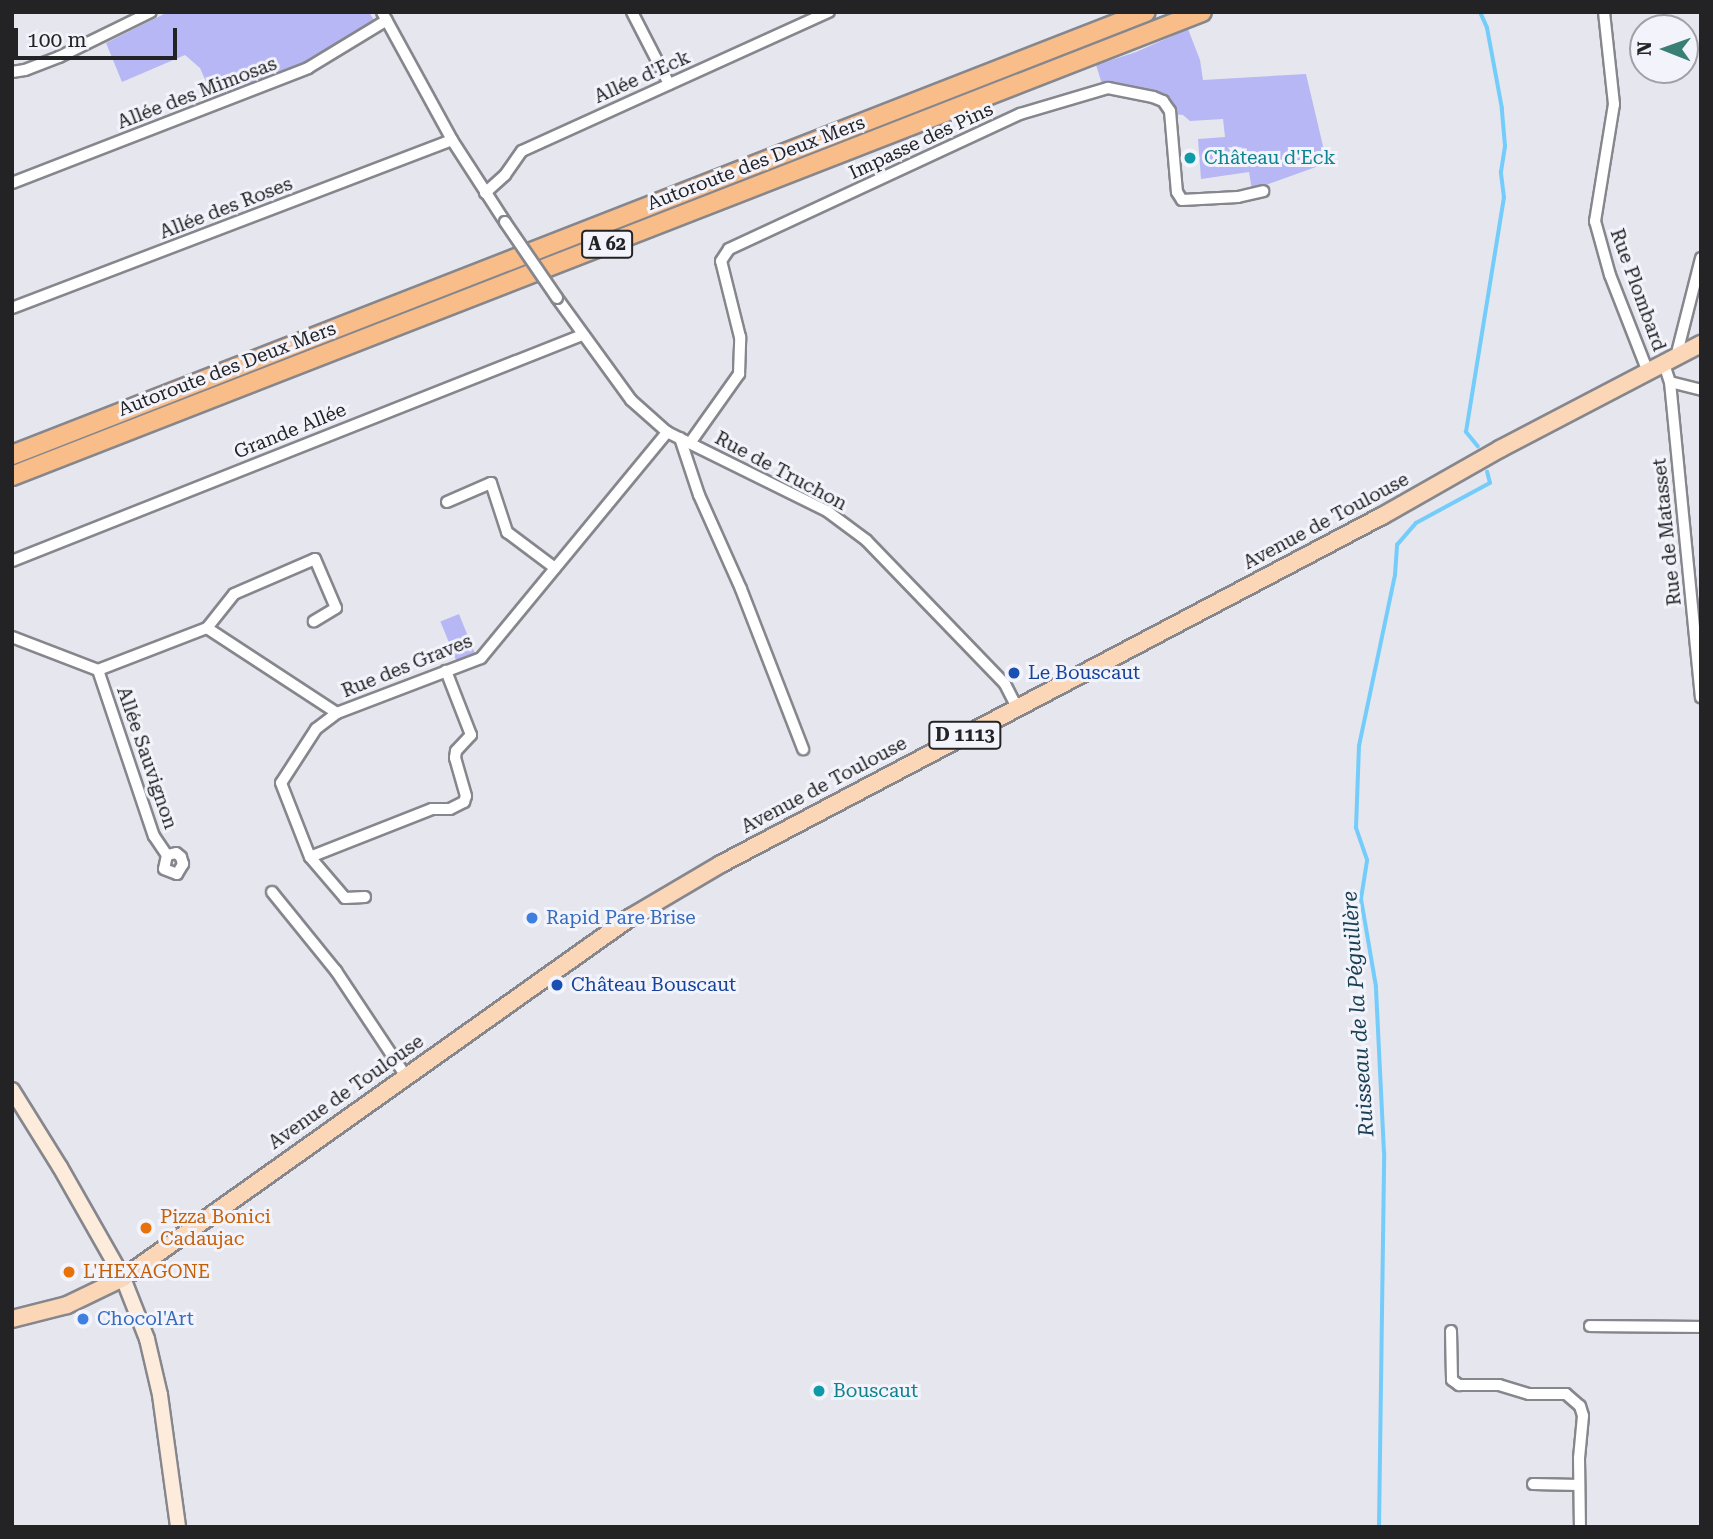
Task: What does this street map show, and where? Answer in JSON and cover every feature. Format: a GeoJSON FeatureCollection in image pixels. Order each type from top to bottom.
{"type":"FeatureCollection","features":[{"type":"Feature","properties":{"kind":"highway","name":"Autoroute des Deux Mers"},"geometry":{"type":"LineString","coordinates":[[12,455],[1146,12]]}},
{"type":"Feature","properties":{"kind":"highway","name":"Autoroute des Deux Mers"},"geometry":{"type":"LineString","coordinates":[[12,476],[1202,12]]}},
{"type":"Feature","properties":{"kind":"main road","name":"Avenue de Toulouse"},"geometry":{"type":"LineString","coordinates":[[122,1279],[260,1178],[631,917],[721,863],[903,765],[1018,709],[1701,344]]}},
{"type":"Feature","properties":{"kind":"main road","name":"D 1113"},"geometry":{"type":"LineString","coordinates":[[12,1318],[67,1305],[122,1279]]}},
{"type":"Feature","properties":{"kind":"street"},"geometry":{"type":"LineString","coordinates":[[12,72],[60,57],[151,12]]}},
{"type":"Feature","properties":{"kind":"street"},"geometry":{"type":"LineString","coordinates":[[632,12],[669,84]]}},
{"type":"Feature","properties":{"kind":"street","name":"Allée d'Eck"},"geometry":{"type":"LineString","coordinates":[[485,193],[505,175],[522,152],[829,12]]}},
{"type":"Feature","properties":{"kind":"street","name":"Rue Plombard"},"geometry":{"type":"LineString","coordinates":[[1604,12],[1614,104],[1595,221],[1609,275],[1648,372]]}},
{"type":"Feature","properties":{"kind":"street"},"geometry":{"type":"LineString","coordinates":[[385,16],[452,140],[485,193]]}},
{"type":"Feature","properties":{"kind":"street","name":"Allée des Mimosas"},"geometry":{"type":"LineString","coordinates":[[12,183],[308,68],[385,16]]}},
{"type":"Feature","properties":{"kind":"street","name":"Impasse des Pins"},"geometry":{"type":"LineString","coordinates":[[685,441],[717,410],[739,374],[740,337],[721,261],[729,249],[1020,114],[1108,88],[1153,97],[1163,101],[1170,111],[1177,192],[1182,200],[1238,197],[1263,191]]}},
{"type":"Feature","properties":{"kind":"street","name":"Allée des Roses"},"geometry":{"type":"LineString","coordinates":[[12,308],[452,140]]}},
{"type":"Feature","properties":{"kind":"street","name":"Rue de Truchon"},"geometry":{"type":"LineString","coordinates":[[485,193],[582,335],[631,400],[667,432],[827,511],[866,540],[1005,684],[1018,709]]}},
{"type":"Feature","properties":{"kind":"street"},"geometry":{"type":"LineString","coordinates":[[1670,361],[1701,258]]}},
{"type":"Feature","properties":{"kind":"street","name":"Grande Allée"},"geometry":{"type":"LineString","coordinates":[[12,561],[582,335]]}},
{"type":"Feature","properties":{"kind":"street","name":"Rue de Matasset"},"geometry":{"type":"LineString","coordinates":[[1670,361],[1701,697]]}},
{"type":"Feature","properties":{"kind":"street"},"geometry":{"type":"LineString","coordinates":[[1670,382],[1701,390]]}},
{"type":"Feature","properties":{"kind":"street","name":"Rue des Graves"},"geometry":{"type":"LineString","coordinates":[[207,628],[337,713],[481,658],[667,432]]}},
{"type":"Feature","properties":{"kind":"street"},"geometry":{"type":"LineString","coordinates":[[685,441],[699,495],[741,589],[803,749]]}},
{"type":"Feature","properties":{"kind":"street"},"geometry":{"type":"LineString","coordinates":[[447,502],[491,483],[507,532],[555,568]]}},
{"type":"Feature","properties":{"kind":"street"},"geometry":{"type":"LineString","coordinates":[[12,637],[98,670],[207,628],[234,594],[315,559],[336,608],[314,621]]}},
{"type":"Feature","properties":{"kind":"street","name":"Allée Sauvignon"},"geometry":{"type":"LineString","coordinates":[[98,670],[154,836],[167,855]]}},
{"type":"Feature","properties":{"kind":"street"},"geometry":{"type":"LineString","coordinates":[[310,857],[432,809],[450,809],[464,802],[466,796],[455,758],[456,751],[471,735],[446,671]]}},
{"type":"Feature","properties":{"kind":"street"},"geometry":{"type":"LineString","coordinates":[[337,713],[316,729],[281,783],[310,857],[345,898],[365,897]]}},
{"type":"Feature","properties":{"kind":"street"},"geometry":{"type":"LineString","coordinates":[[272,892],[336,971],[405,1075]]}},
{"type":"Feature","properties":{"kind":"street"},"geometry":{"type":"LineString","coordinates":[[12,1090],[60,1167],[122,1279],[147,1339],[160,1395],[178,1527]]}},
{"type":"Feature","properties":{"kind":"street"},"geometry":{"type":"LineString","coordinates":[[1590,1326],[1701,1327]]}},
{"type":"Feature","properties":{"kind":"street"},"geometry":{"type":"LineString","coordinates":[[1451,1331],[1452,1380],[1459,1385],[1499,1385],[1529,1394],[1566,1394],[1574,1399],[1583,1416],[1579,1485],[1580,1527]]}},
{"type":"Feature","properties":{"kind":"street"},"geometry":{"type":"LineString","coordinates":[[1533,1484],[1579,1485]]}},
{"type":"Feature","properties":{"kind":"shaded area"},"geometry":{"type":"Polygon","coordinates":[[[168,12],[369,12],[375,22],[304,67],[215,102],[200,68],[185,55],[122,82],[106,43],[168,12]]]}},
{"type":"Feature","properties":{"kind":"shaded area"},"geometry":{"type":"Polygon","coordinates":[[[1188,29],[1200,60],[1203,80],[1306,74],[1327,163],[1252,190],[1249,172],[1201,179],[1198,139],[1225,137],[1223,119],[1190,121],[1183,115],[1173,114],[1166,96],[1102,84],[1096,65],[1136,52],[1188,29]]]}},
{"type":"Feature","properties":{"kind":"shaded area"},"geometry":{"type":"Polygon","coordinates":[[[459,614],[476,657],[458,664],[440,621],[459,614]]]}},
{"type":"Feature","properties":{"kind":"waterway","name":"Ruisseau de la Péguillère"},"geometry":{"type":"LineString","coordinates":[[1478,447],[1466,432],[1504,198],[1501,172],[1505,146],[1502,109],[1487,28],[1480,12]]}},
{"type":"Feature","properties":{"kind":"waterway","name":"Ruisseau de la Péguillère"},"geometry":{"type":"LineString","coordinates":[[1379,1527],[1384,1153],[1376,987],[1361,899],[1367,860],[1356,828],[1359,746],[1395,575],[1397,545],[1416,523],[1490,483],[1487,472]]}},
{"type":"Feature","properties":{"kind":"place","name":"Château d'Eck"},"geometry":{"type":"Point","coordinates":[1190,158]}},
{"type":"Feature","properties":{"kind":"place","name":"Le Bouscaut"},"geometry":{"type":"Point","coordinates":[1014,673]}},
{"type":"Feature","properties":{"kind":"place","name":"Rapid Pare Brise"},"geometry":{"type":"Point","coordinates":[532,918]}},
{"type":"Feature","properties":{"kind":"place","name":"Château Bouscaut"},"geometry":{"type":"Point","coordinates":[557,985]}},
{"type":"Feature","properties":{"kind":"place","name":"Pizza Bonici Cadaujac"},"geometry":{"type":"Point","coordinates":[146,1228]}},
{"type":"Feature","properties":{"kind":"place","name":"L'HEXAGONE"},"geometry":{"type":"Point","coordinates":[69,1272]}},
{"type":"Feature","properties":{"kind":"place","name":"Chocol'Art"},"geometry":{"type":"Point","coordinates":[83,1319]}},
{"type":"Feature","properties":{"kind":"place","name":"Bouscaut"},"geometry":{"type":"Point","coordinates":[819,1391]}}]}
